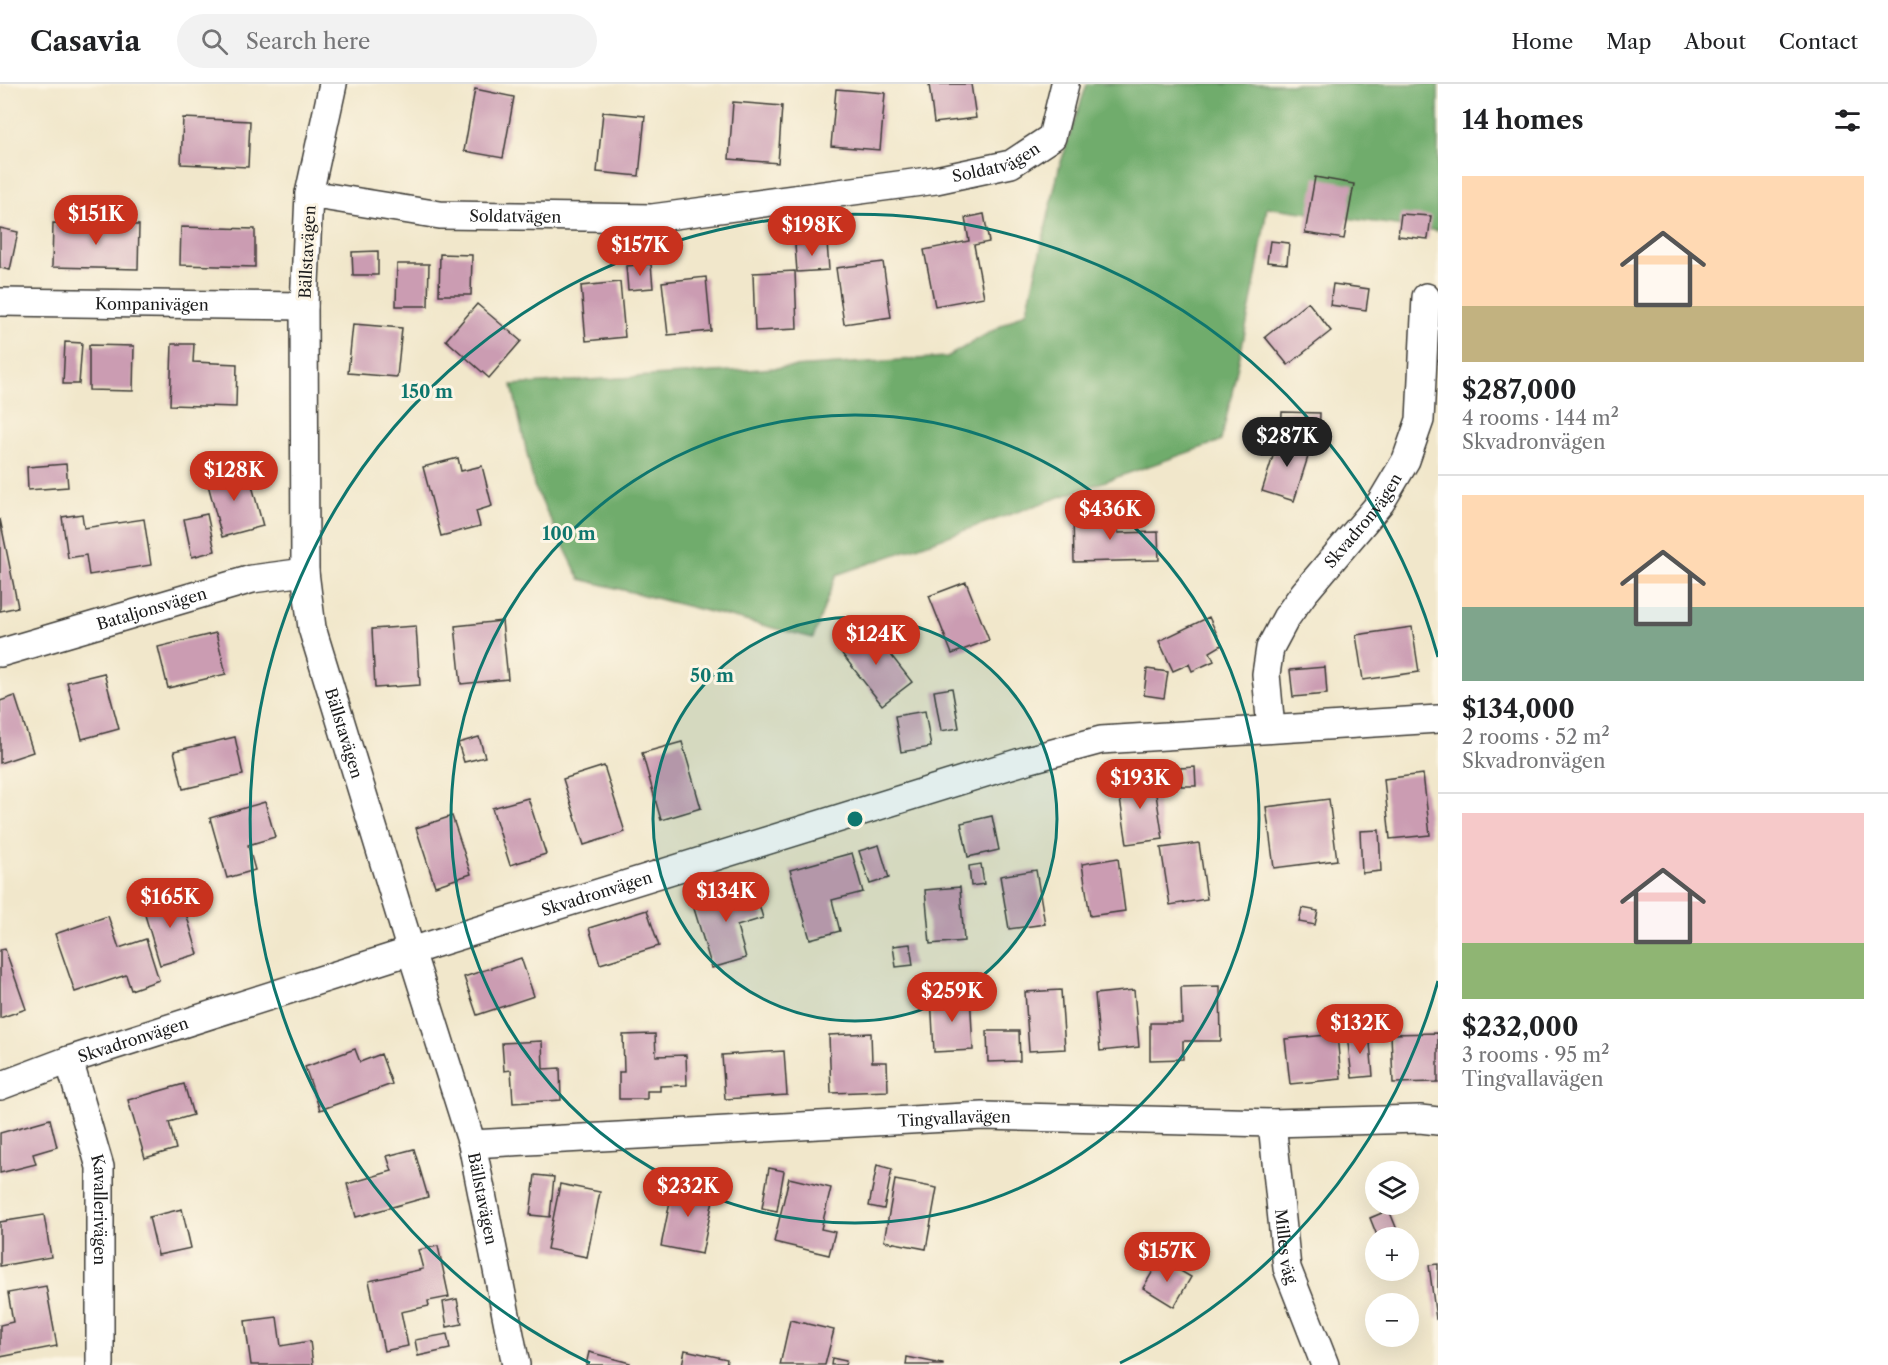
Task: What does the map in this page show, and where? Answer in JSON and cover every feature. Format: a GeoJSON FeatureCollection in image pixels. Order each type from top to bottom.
{"type":"FeatureCollection","features":[{"type":"Feature","properties":{"kind":"street","name":"Bällstavägen"},"geometry":{"type":"LineString","coordinates":[[333,84],[309,194],[304,306],[305,572],[312,628],[472,1144],[516,1365]]}},
{"type":"Feature","properties":{"kind":"street","name":"Soldatvägen"},"geometry":{"type":"LineString","coordinates":[[309,194],[440,214],[652,218],[936,180],[1011,164],[1052,137],[1065,84]]}},
{"type":"Feature","properties":{"kind":"street","name":"Skvadronvägen"},"geometry":{"type":"LineString","coordinates":[[1271,729],[1266,674],[1270,648],[1286,618],[1304,593],[1381,502],[1406,460],[1420,420],[1426,297]]}},
{"type":"Feature","properties":{"kind":"street","name":"Kompanivägen"},"geometry":{"type":"LineString","coordinates":[[0,302],[304,306]]}},
{"type":"Feature","properties":{"kind":"street","name":"Bataljonsvägen"},"geometry":{"type":"LineString","coordinates":[[0,652],[252,579],[305,572]]}},
{"type":"Feature","properties":{"kind":"street","name":"Skvadronvägen"},"geometry":{"type":"LineString","coordinates":[[0,1086],[69,1060],[411,951],[1027,760],[1101,740],[1438,719]]}},
{"type":"Feature","properties":{"kind":"street","name":"Kavallerivägen"},"geometry":{"type":"LineString","coordinates":[[69,1060],[100,1167],[100,1365]]}},
{"type":"Feature","properties":{"kind":"street","name":"Tingvallavägen"},"geometry":{"type":"LineString","coordinates":[[472,1144],[983,1116],[1272,1124],[1420,1119],[1438,1121]]}},
{"type":"Feature","properties":{"kind":"street","name":"Milles väg"},"geometry":{"type":"LineString","coordinates":[[1272,1124],[1287,1268],[1325,1365]]}},
{"type":"Feature","properties":{"kind":"green space"},"geometry":{"type":"Polygon","coordinates":[[[1087,84],[1438,84],[1438,231],[1267,207],[1247,324],[1221,441],[836,575],[813,638],[580,579],[534,486],[512,385],[947,357],[1027,311],[1059,168],[1087,84]]]}},
{"type":"Feature","properties":{"kind":"building"},"geometry":{"type":"Polygon","coordinates":[[[929,84],[971,84],[976,118],[934,123],[929,84]]]}},
{"type":"Feature","properties":{"kind":"building"},"geometry":{"type":"Polygon","coordinates":[[[475,89],[514,97],[503,158],[464,151],[475,89]]]}},
{"type":"Feature","properties":{"kind":"building"},"geometry":{"type":"Polygon","coordinates":[[[836,89],[885,93],[880,150],[831,146],[836,89]]]}},
{"type":"Feature","properties":{"kind":"building"},"geometry":{"type":"Polygon","coordinates":[[[733,102],[782,106],[778,163],[729,159],[733,102]]]}},
{"type":"Feature","properties":{"kind":"building"},"geometry":{"type":"Polygon","coordinates":[[[603,112],[645,116],[639,176],[597,172],[603,112]]]}},
{"type":"Feature","properties":{"kind":"building"},"geometry":{"type":"Polygon","coordinates":[[[183,118],[250,121],[248,167],[181,164],[183,118]]]}},
{"type":"Feature","properties":{"kind":"building"},"geometry":{"type":"Polygon","coordinates":[[[1315,177],[1354,184],[1344,239],[1305,233],[1315,177]]]}},
{"type":"Feature","properties":{"kind":"building"},"geometry":{"type":"Polygon","coordinates":[[[984,214],[989,242],[974,245],[984,297],[935,306],[924,250],[969,241],[965,218],[984,214]]]}},
{"type":"Feature","properties":{"kind":"building"},"geometry":{"type":"Polygon","coordinates":[[[1401,214],[1431,216],[1428,239],[1398,236],[1401,214]]]}},
{"type":"Feature","properties":{"kind":"building"},"geometry":{"type":"Polygon","coordinates":[[[53,223],[139,225],[138,269],[52,267],[53,223]]]}},
{"type":"Feature","properties":{"kind":"building"},"geometry":{"type":"Polygon","coordinates":[[[181,227],[255,229],[255,267],[180,265],[181,227]]]}},
{"type":"Feature","properties":{"kind":"building"},"geometry":{"type":"Polygon","coordinates":[[[0,228],[18,232],[10,270],[0,268],[0,228]]]}},
{"type":"Feature","properties":{"kind":"building"},"geometry":{"type":"Polygon","coordinates":[[[1270,241],[1289,243],[1287,264],[1267,262],[1270,241]]]}},
{"type":"Feature","properties":{"kind":"building"},"geometry":{"type":"Polygon","coordinates":[[[827,242],[829,270],[797,272],[795,245],[827,242]]]}},
{"type":"Feature","properties":{"kind":"building"},"geometry":{"type":"Polygon","coordinates":[[[378,251],[378,275],[353,275],[352,252],[378,251]]]}},
{"type":"Feature","properties":{"kind":"building"},"geometry":{"type":"Polygon","coordinates":[[[440,254],[472,255],[471,295],[439,295],[440,254]]]}},
{"type":"Feature","properties":{"kind":"building"},"geometry":{"type":"Polygon","coordinates":[[[883,262],[891,317],[844,324],[836,268],[883,262]]]}},
{"type":"Feature","properties":{"kind":"building"},"geometry":{"type":"Polygon","coordinates":[[[397,264],[429,264],[428,306],[396,306],[397,264]]]}},
{"type":"Feature","properties":{"kind":"building"},"geometry":{"type":"Polygon","coordinates":[[[651,264],[653,288],[628,290],[626,266],[651,264]]]}},
{"type":"Feature","properties":{"kind":"building"},"geometry":{"type":"Polygon","coordinates":[[[795,271],[797,329],[755,331],[753,273],[795,271]]]}},
{"type":"Feature","properties":{"kind":"building"},"geometry":{"type":"Polygon","coordinates":[[[706,277],[711,331],[668,335],[662,282],[706,277]]]}},
{"type":"Feature","properties":{"kind":"building"},"geometry":{"type":"Polygon","coordinates":[[[620,282],[625,337],[586,341],[581,286],[620,282]]]}},
{"type":"Feature","properties":{"kind":"building"},"geometry":{"type":"Polygon","coordinates":[[[1333,284],[1369,289],[1366,310],[1330,305],[1333,284]]]}},
{"type":"Feature","properties":{"kind":"building"},"geometry":{"type":"Polygon","coordinates":[[[1308,302],[1331,331],[1288,365],[1265,337],[1308,302]]]}},
{"type":"Feature","properties":{"kind":"building"},"geometry":{"type":"Polygon","coordinates":[[[477,304],[521,341],[489,378],[446,340],[477,304]]]}},
{"type":"Feature","properties":{"kind":"building"},"geometry":{"type":"Polygon","coordinates":[[[353,324],[402,328],[397,377],[348,373],[353,324]]]}},
{"type":"Feature","properties":{"kind":"building"},"geometry":{"type":"Polygon","coordinates":[[[65,342],[82,343],[79,384],[63,384],[65,342]]]}},
{"type":"Feature","properties":{"kind":"building"},"geometry":{"type":"Polygon","coordinates":[[[172,344],[194,344],[193,362],[237,364],[236,407],[170,405],[172,344]]]}},
{"type":"Feature","properties":{"kind":"building"},"geometry":{"type":"Polygon","coordinates":[[[89,345],[134,346],[133,391],[89,390],[89,345]]]}},
{"type":"Feature","properties":{"kind":"building"},"geometry":{"type":"Polygon","coordinates":[[[1282,412],[1320,413],[1319,434],[1281,433],[1282,412]]]}},
{"type":"Feature","properties":{"kind":"building"},"geometry":{"type":"Polygon","coordinates":[[[1280,434],[1312,444],[1294,501],[1262,491],[1280,434]]]}},
{"type":"Feature","properties":{"kind":"building"},"geometry":{"type":"Polygon","coordinates":[[[458,458],[461,471],[482,466],[492,506],[476,511],[480,526],[441,536],[423,467],[458,458]]]}},
{"type":"Feature","properties":{"kind":"building"},"geometry":{"type":"Polygon","coordinates":[[[66,464],[68,487],[28,490],[27,467],[66,464]]]}},
{"type":"Feature","properties":{"kind":"building"},"geometry":{"type":"Polygon","coordinates":[[[247,467],[263,526],[222,537],[206,477],[247,467]]]}},
{"type":"Feature","properties":{"kind":"building"},"geometry":{"type":"Polygon","coordinates":[[[1118,513],[1118,533],[1158,532],[1159,560],[1074,562],[1073,514],[1118,513]]]}},
{"type":"Feature","properties":{"kind":"building"},"geometry":{"type":"Polygon","coordinates":[[[82,514],[84,528],[144,519],[151,565],[89,575],[86,555],[68,558],[62,517],[82,514]]]}},
{"type":"Feature","properties":{"kind":"building"},"geometry":{"type":"Polygon","coordinates":[[[207,514],[215,551],[192,557],[184,519],[207,514]]]}},
{"type":"Feature","properties":{"kind":"building"},"geometry":{"type":"Polygon","coordinates":[[[0,519],[18,607],[0,611],[0,519]]]}},
{"type":"Feature","properties":{"kind":"building"},"geometry":{"type":"Polygon","coordinates":[[[966,582],[989,640],[952,654],[929,596],[966,582]]]}},
{"type":"Feature","properties":{"kind":"building"},"geometry":{"type":"Polygon","coordinates":[[[1209,617],[1222,645],[1210,652],[1214,661],[1192,671],[1189,664],[1173,671],[1159,641],[1209,617]]]}},
{"type":"Feature","properties":{"kind":"building"},"geometry":{"type":"Polygon","coordinates":[[[502,621],[508,679],[461,684],[455,626],[502,621]]]}},
{"type":"Feature","properties":{"kind":"building"},"geometry":{"type":"Polygon","coordinates":[[[416,626],[420,685],[375,688],[372,629],[416,626]]]}},
{"type":"Feature","properties":{"kind":"building"},"geometry":{"type":"Polygon","coordinates":[[[869,627],[912,682],[882,705],[839,650],[869,627]]]}},
{"type":"Feature","properties":{"kind":"building"},"geometry":{"type":"Polygon","coordinates":[[[1412,627],[1419,672],[1363,680],[1356,635],[1412,627]]]}},
{"type":"Feature","properties":{"kind":"building"},"geometry":{"type":"Polygon","coordinates":[[[216,633],[226,674],[168,688],[158,647],[216,633]]]}},
{"type":"Feature","properties":{"kind":"building"},"geometry":{"type":"Polygon","coordinates":[[[1325,667],[1327,694],[1293,697],[1290,670],[1325,667]]]}},
{"type":"Feature","properties":{"kind":"building"},"geometry":{"type":"Polygon","coordinates":[[[1147,669],[1168,672],[1164,698],[1144,695],[1147,669]]]}},
{"type":"Feature","properties":{"kind":"building"},"geometry":{"type":"Polygon","coordinates":[[[104,673],[119,729],[82,739],[67,682],[104,673]]]}},
{"type":"Feature","properties":{"kind":"building"},"geometry":{"type":"Polygon","coordinates":[[[952,688],[959,728],[941,731],[934,691],[952,688]]]}},
{"type":"Feature","properties":{"kind":"building"},"geometry":{"type":"Polygon","coordinates":[[[15,696],[33,752],[0,763],[0,701],[15,696]]]}},
{"type":"Feature","properties":{"kind":"building"},"geometry":{"type":"Polygon","coordinates":[[[925,711],[931,747],[901,752],[895,716],[925,711]]]}},
{"type":"Feature","properties":{"kind":"building"},"geometry":{"type":"Polygon","coordinates":[[[235,737],[243,775],[183,789],[174,751],[235,737]]]}},
{"type":"Feature","properties":{"kind":"building"},"geometry":{"type":"Polygon","coordinates":[[[479,737],[485,757],[464,762],[458,743],[479,737]]]}},
{"type":"Feature","properties":{"kind":"building"},"geometry":{"type":"Polygon","coordinates":[[[682,742],[701,808],[661,820],[642,753],[682,742]]]}},
{"type":"Feature","properties":{"kind":"building"},"geometry":{"type":"Polygon","coordinates":[[[604,766],[625,832],[584,845],[563,779],[604,766]]]}},
{"type":"Feature","properties":{"kind":"building"},"geometry":{"type":"Polygon","coordinates":[[[1195,767],[1196,786],[1181,786],[1180,768],[1195,767]]]}},
{"type":"Feature","properties":{"kind":"building"},"geometry":{"type":"Polygon","coordinates":[[[1423,774],[1430,835],[1390,839],[1384,779],[1423,774]]]}},
{"type":"Feature","properties":{"kind":"building"},"geometry":{"type":"Polygon","coordinates":[[[1153,775],[1163,839],[1127,844],[1117,780],[1153,775]]]}},
{"type":"Feature","properties":{"kind":"building"},"geometry":{"type":"Polygon","coordinates":[[[528,798],[546,854],[510,865],[492,808],[528,798]]]}},
{"type":"Feature","properties":{"kind":"building"},"geometry":{"type":"Polygon","coordinates":[[[1329,799],[1337,860],[1274,868],[1266,807],[1329,799]]]}},
{"type":"Feature","properties":{"kind":"building"},"geometry":{"type":"Polygon","coordinates":[[[265,802],[275,837],[248,845],[255,870],[227,878],[210,818],[265,802]]]}},
{"type":"Feature","properties":{"kind":"building"},"geometry":{"type":"Polygon","coordinates":[[[452,816],[471,874],[435,886],[416,828],[452,816]]]}},
{"type":"Feature","properties":{"kind":"building"},"geometry":{"type":"Polygon","coordinates":[[[992,816],[999,850],[968,857],[961,823],[992,816]]]}},
{"type":"Feature","properties":{"kind":"building"},"geometry":{"type":"Polygon","coordinates":[[[1379,830],[1381,871],[1362,873],[1360,831],[1379,830]]]}},
{"type":"Feature","properties":{"kind":"building"},"geometry":{"type":"Polygon","coordinates":[[[1199,843],[1207,899],[1170,905],[1161,848],[1199,843]]]}},
{"type":"Feature","properties":{"kind":"building"},"geometry":{"type":"Polygon","coordinates":[[[879,845],[889,878],[870,884],[859,851],[879,845]]]}},
{"type":"Feature","properties":{"kind":"building"},"geometry":{"type":"Polygon","coordinates":[[[852,853],[863,892],[832,900],[840,931],[810,939],[790,870],[852,853]]]}},
{"type":"Feature","properties":{"kind":"building"},"geometry":{"type":"Polygon","coordinates":[[[1118,858],[1125,911],[1090,916],[1082,864],[1118,858]]]}},
{"type":"Feature","properties":{"kind":"building"},"geometry":{"type":"Polygon","coordinates":[[[981,864],[984,884],[971,886],[969,866],[981,864]]]}},
{"type":"Feature","properties":{"kind":"building"},"geometry":{"type":"Polygon","coordinates":[[[1036,870],[1045,924],[1009,929],[1000,876],[1036,870]]]}},
{"type":"Feature","properties":{"kind":"building"},"geometry":{"type":"Polygon","coordinates":[[[753,884],[763,918],[737,926],[746,958],[712,968],[692,902],[753,884]]]}},
{"type":"Feature","properties":{"kind":"building"},"geometry":{"type":"Polygon","coordinates":[[[960,887],[964,941],[930,944],[925,890],[960,887]]]}},
{"type":"Feature","properties":{"kind":"building"},"geometry":{"type":"Polygon","coordinates":[[[180,893],[198,954],[160,965],[142,905],[180,893]]]}},
{"type":"Feature","properties":{"kind":"building"},"geometry":{"type":"Polygon","coordinates":[[[1302,908],[1318,911],[1315,925],[1299,922],[1302,908]]]}},
{"type":"Feature","properties":{"kind":"building"},"geometry":{"type":"Polygon","coordinates":[[[647,910],[659,946],[600,964],[589,928],[647,910]]]}},
{"type":"Feature","properties":{"kind":"building"},"geometry":{"type":"Polygon","coordinates":[[[108,916],[119,948],[146,939],[159,980],[131,990],[126,975],[75,992],[55,934],[108,916]]]}},
{"type":"Feature","properties":{"kind":"building"},"geometry":{"type":"Polygon","coordinates":[[[910,944],[913,965],[896,967],[893,946],[910,944]]]}},
{"type":"Feature","properties":{"kind":"building"},"geometry":{"type":"Polygon","coordinates":[[[5,949],[26,1009],[0,1018],[0,950],[5,949]]]}},
{"type":"Feature","properties":{"kind":"building"},"geometry":{"type":"Polygon","coordinates":[[[521,958],[534,996],[477,1015],[464,977],[521,958]]]}},
{"type":"Feature","properties":{"kind":"building"},"geometry":{"type":"Polygon","coordinates":[[[1220,986],[1221,1041],[1183,1041],[1183,1059],[1150,1060],[1150,1023],[1182,1023],[1181,987],[1220,986]]]}},
{"type":"Feature","properties":{"kind":"building"},"geometry":{"type":"Polygon","coordinates":[[[1061,990],[1065,1049],[1029,1051],[1025,992],[1061,990]]]}},
{"type":"Feature","properties":{"kind":"building"},"geometry":{"type":"Polygon","coordinates":[[[1134,990],[1139,1047],[1100,1051],[1095,994],[1134,990]]]}},
{"type":"Feature","properties":{"kind":"building"},"geometry":{"type":"Polygon","coordinates":[[[970,993],[973,1050],[934,1052],[931,996],[970,993]]]}},
{"type":"Feature","properties":{"kind":"building"},"geometry":{"type":"Polygon","coordinates":[[[987,1031],[1019,1031],[1020,1061],[988,1062],[987,1031]]]}},
{"type":"Feature","properties":{"kind":"building"},"geometry":{"type":"Polygon","coordinates":[[[1369,1032],[1373,1076],[1352,1078],[1347,1034],[1369,1032]]]}},
{"type":"Feature","properties":{"kind":"building"},"geometry":{"type":"Polygon","coordinates":[[[871,1033],[872,1062],[887,1062],[888,1091],[831,1093],[829,1035],[871,1033]]]}},
{"type":"Feature","properties":{"kind":"building"},"geometry":{"type":"Polygon","coordinates":[[[1438,1033],[1438,1082],[1393,1083],[1391,1034],[1438,1033]]]}},
{"type":"Feature","properties":{"kind":"building"},"geometry":{"type":"Polygon","coordinates":[[[655,1034],[656,1056],[686,1055],[687,1085],[660,1086],[660,1091],[647,1091],[647,1099],[619,1099],[619,1072],[624,1072],[623,1035],[655,1034]]]}},
{"type":"Feature","properties":{"kind":"building"},"geometry":{"type":"Polygon","coordinates":[[[1337,1034],[1341,1079],[1290,1084],[1285,1039],[1337,1034]]]}},
{"type":"Feature","properties":{"kind":"building"},"geometry":{"type":"Polygon","coordinates":[[[542,1041],[543,1069],[560,1068],[561,1100],[513,1103],[511,1070],[504,1071],[502,1043],[542,1041]]]}},
{"type":"Feature","properties":{"kind":"building"},"geometry":{"type":"Polygon","coordinates":[[[355,1049],[360,1062],[381,1054],[392,1084],[320,1110],[305,1067],[355,1049]]]}},
{"type":"Feature","properties":{"kind":"building"},"geometry":{"type":"Polygon","coordinates":[[[784,1051],[787,1095],[725,1099],[722,1055],[784,1051]]]}},
{"type":"Feature","properties":{"kind":"building"},"geometry":{"type":"Polygon","coordinates":[[[184,1084],[193,1115],[169,1122],[176,1149],[145,1158],[128,1100],[184,1084]]]}},
{"type":"Feature","properties":{"kind":"building"},"geometry":{"type":"Polygon","coordinates":[[[50,1119],[57,1147],[33,1154],[36,1164],[0,1173],[0,1133],[50,1119]]]}},
{"type":"Feature","properties":{"kind":"building"},"geometry":{"type":"Polygon","coordinates":[[[414,1149],[428,1197],[356,1217],[347,1184],[392,1171],[387,1156],[414,1149]]]}},
{"type":"Feature","properties":{"kind":"building"},"geometry":{"type":"Polygon","coordinates":[[[877,1165],[892,1169],[884,1209],[869,1206],[877,1165]]]}},
{"type":"Feature","properties":{"kind":"building"},"geometry":{"type":"Polygon","coordinates":[[[769,1168],[784,1171],[777,1211],[762,1208],[769,1168]]]}},
{"type":"Feature","properties":{"kind":"building"},"geometry":{"type":"Polygon","coordinates":[[[535,1175],[554,1177],[550,1217],[530,1215],[535,1175]]]}},
{"type":"Feature","properties":{"kind":"building"},"geometry":{"type":"Polygon","coordinates":[[[789,1178],[831,1188],[821,1229],[835,1232],[829,1255],[774,1242],[789,1178]]]}},
{"type":"Feature","properties":{"kind":"building"},"geometry":{"type":"Polygon","coordinates":[[[895,1180],[937,1188],[926,1249],[884,1241],[895,1180]]]}},
{"type":"Feature","properties":{"kind":"building"},"geometry":{"type":"Polygon","coordinates":[[[674,1182],[715,1190],[702,1254],[661,1246],[674,1182]]]}},
{"type":"Feature","properties":{"kind":"building"},"geometry":{"type":"Polygon","coordinates":[[[560,1184],[600,1192],[587,1257],[547,1249],[560,1184]]]}},
{"type":"Feature","properties":{"kind":"building"},"geometry":{"type":"Polygon","coordinates":[[[182,1209],[191,1248],[158,1255],[149,1217],[182,1209]]]}},
{"type":"Feature","properties":{"kind":"building"},"geometry":{"type":"Polygon","coordinates":[[[44,1215],[51,1257],[0,1266],[0,1222],[44,1215]]]}},
{"type":"Feature","properties":{"kind":"building"},"geometry":{"type":"Polygon","coordinates":[[[1377,1215],[1391,1215],[1396,1227],[1374,1227],[1370,1218],[1377,1215]]]}},
{"type":"Feature","properties":{"kind":"building"},"geometry":{"type":"Polygon","coordinates":[[[438,1246],[449,1297],[428,1301],[429,1306],[401,1312],[408,1346],[384,1351],[369,1281],[423,1269],[418,1250],[438,1246]]]}},
{"type":"Feature","properties":{"kind":"building"},"geometry":{"type":"Polygon","coordinates":[[[1160,1259],[1191,1277],[1174,1307],[1143,1288],[1160,1259]]]}},
{"type":"Feature","properties":{"kind":"building"},"geometry":{"type":"Polygon","coordinates":[[[1438,1264],[1438,1318],[1436,1319],[1429,1265],[1438,1264]]]}},
{"type":"Feature","properties":{"kind":"building"},"geometry":{"type":"Polygon","coordinates":[[[46,1286],[57,1346],[0,1357],[0,1325],[13,1322],[8,1293],[46,1286]]]}},
{"type":"Feature","properties":{"kind":"building"},"geometry":{"type":"Polygon","coordinates":[[[457,1299],[462,1324],[447,1327],[443,1302],[457,1299]]]}},
{"type":"Feature","properties":{"kind":"building"},"geometry":{"type":"Polygon","coordinates":[[[277,1317],[281,1346],[310,1341],[313,1365],[251,1365],[245,1321],[277,1317]]]}},
{"type":"Feature","properties":{"kind":"building"},"geometry":{"type":"Polygon","coordinates":[[[790,1320],[834,1330],[825,1365],[780,1365],[790,1320]]]}},
{"type":"Feature","properties":{"kind":"building"},"geometry":{"type":"Polygon","coordinates":[[[447,1334],[450,1349],[418,1356],[415,1340],[447,1334]]]}},
{"type":"Feature","properties":{"kind":"building"},"geometry":{"type":"Polygon","coordinates":[[[685,1350],[727,1359],[726,1365],[682,1365],[685,1350]]]}},
{"type":"Feature","properties":{"kind":"building"},"geometry":{"type":"Polygon","coordinates":[[[589,1352],[630,1363],[629,1365],[586,1365],[589,1352]]]}},
{"type":"Feature","properties":{"kind":"building"},"geometry":{"type":"Polygon","coordinates":[[[907,1357],[943,1364],[943,1365],[906,1365],[907,1357]]]}},
{"type":"Feature","properties":{"kind":"building"},"geometry":{"type":"Polygon","coordinates":[[[832,1358],[846,1361],[845,1365],[831,1365],[832,1358]]]}}]}
